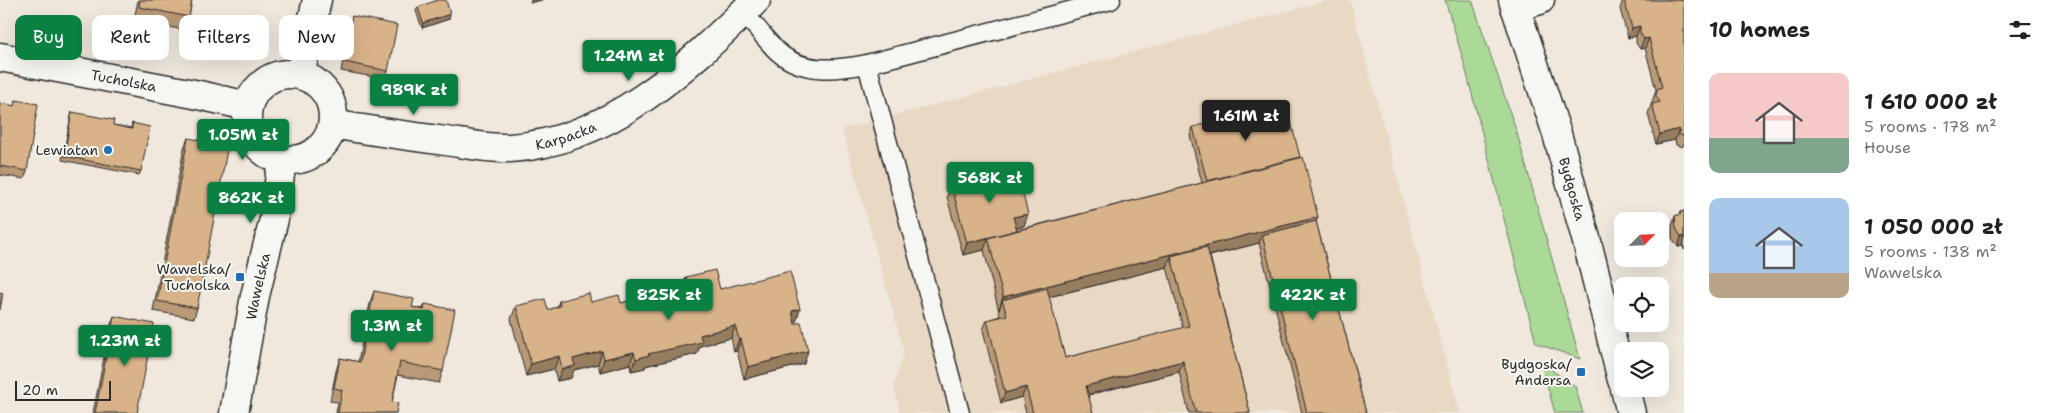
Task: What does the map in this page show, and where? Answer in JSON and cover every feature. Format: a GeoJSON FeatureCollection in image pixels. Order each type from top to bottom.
{"type":"FeatureCollection","features":[{"type":"Feature","properties":{"kind":"street"},"geometry":{"type":"LineString","coordinates":[[300,75],[317,0]]}},
{"type":"Feature","properties":{"kind":"street","name":"Bydgoska"},"geometry":{"type":"LineString","coordinates":[[1522,2],[1614,348]]}},
{"type":"Feature","properties":{"kind":"street","name":"Karpacka"},"geometry":{"type":"LineString","coordinates":[[333,124],[383,133],[489,147],[510,148],[533,145],[568,135],[627,109],[662,86],[693,60],[750,6]]}},
{"type":"Feature","properties":{"kind":"street","name":"Tucholska"},"geometry":{"type":"LineString","coordinates":[[0,57],[248,106]]}},
{"type":"Feature","properties":{"kind":"street"},"geometry":{"type":"LineString","coordinates":[[286,74],[300,75],[312,80],[322,88],[329,99],[333,111],[333,124],[329,137],[320,148],[309,156],[300,159],[282,160],[269,155],[254,140],[247,121],[248,106],[253,94],[262,84],[273,77],[286,74]]}},
{"type":"Feature","properties":{"kind":"street","name":"Wawelska"},"geometry":{"type":"LineString","coordinates":[[234,413],[255,296],[274,219],[282,160]]}},
{"type":"Feature","properties":{"kind":"street"},"geometry":{"type":"LineString","coordinates":[[1627,397],[1631,413]]}},
{"type":"Feature","properties":{"kind":"lane"},"geometry":{"type":"LineString","coordinates":[[750,6],[778,51],[802,66],[826,68],[867,64],[1111,0]]}},
{"type":"Feature","properties":{"kind":"lane"},"geometry":{"type":"LineString","coordinates":[[867,64],[960,413]]}},
{"type":"Feature","properties":{"kind":"shaded area"},"geometry":{"type":"Polygon","coordinates":[[[1330,0],[1350,0],[1460,413],[900,413],[894,386],[904,351],[842,129],[1330,0]]]}},
{"type":"Feature","properties":{"kind":"green space"},"geometry":{"type":"Polygon","coordinates":[[[1445,0],[1472,0],[1516,130],[1580,359],[1536,343],[1463,59],[1445,0]]]}},
{"type":"Feature","properties":{"kind":"green space"},"geometry":{"type":"Polygon","coordinates":[[[1541,363],[1575,386],[1583,413],[1555,413],[1541,363]]]}},
{"type":"Feature","properties":{"kind":"building"},"geometry":{"type":"Polygon","coordinates":[[[140,0],[192,0],[189,15],[179,15],[139,7],[140,0]]]}},
{"type":"Feature","properties":{"kind":"building"},"geometry":{"type":"Polygon","coordinates":[[[438,0],[446,0],[450,14],[423,23],[418,7],[438,0]]]}},
{"type":"Feature","properties":{"kind":"building"},"geometry":{"type":"Polygon","coordinates":[[[1624,0],[1684,0],[1684,136],[1680,135],[1679,129],[1660,134],[1652,104],[1660,102],[1656,96],[1657,89],[1662,87],[1649,38],[1644,39],[1640,33],[1640,26],[1632,28],[1624,0]]]}},
{"type":"Feature","properties":{"kind":"building"},"geometry":{"type":"Polygon","coordinates":[[[354,16],[397,25],[388,71],[344,62],[344,60],[354,60],[354,16]]]}},
{"type":"Feature","properties":{"kind":"building"},"geometry":{"type":"Polygon","coordinates":[[[16,100],[38,104],[27,171],[0,166],[0,103],[15,106],[16,100]]]}},
{"type":"Feature","properties":{"kind":"building"},"geometry":{"type":"Polygon","coordinates":[[[1286,103],[1300,157],[1207,181],[1193,127],[1286,103]]]}},
{"type":"Feature","properties":{"kind":"building"},"geometry":{"type":"Polygon","coordinates":[[[72,112],[114,120],[113,125],[132,129],[132,123],[150,127],[141,171],[64,156],[72,112]]]}},
{"type":"Feature","properties":{"kind":"building"},"geometry":{"type":"Polygon","coordinates":[[[188,138],[228,145],[197,308],[157,301],[188,138]]]}},
{"type":"Feature","properties":{"kind":"building"},"geometry":{"type":"Polygon","coordinates":[[[1303,157],[1318,217],[1003,297],[988,238],[1303,157]]]}},
{"type":"Feature","properties":{"kind":"building"},"geometry":{"type":"Polygon","coordinates":[[[1016,168],[1028,214],[1013,217],[1017,230],[967,243],[951,184],[1016,168]]]}},
{"type":"Feature","properties":{"kind":"building"},"geometry":{"type":"Polygon","coordinates":[[[1684,211],[1684,236],[1681,237],[1676,228],[1675,216],[1684,211]]]}},
{"type":"Feature","properties":{"kind":"building"},"geometry":{"type":"Polygon","coordinates":[[[1316,221],[1366,413],[1307,413],[1262,235],[1316,221]]]}},
{"type":"Feature","properties":{"kind":"building"},"geometry":{"type":"Polygon","coordinates":[[[1207,247],[1250,413],[1196,413],[1183,361],[1086,386],[1093,413],[1033,413],[1026,387],[1005,393],[987,320],[1007,315],[1002,300],[1047,288],[1065,358],[1189,326],[1171,256],[1207,247]]]}},
{"type":"Feature","properties":{"kind":"building"},"geometry":{"type":"Polygon","coordinates":[[[715,270],[720,289],[790,271],[800,309],[792,311],[795,324],[801,322],[808,351],[748,367],[741,339],[739,339],[735,326],[700,335],[702,342],[648,354],[636,359],[634,352],[604,359],[602,351],[573,359],[575,366],[562,369],[559,356],[531,364],[516,306],[545,299],[548,310],[560,306],[559,301],[589,293],[591,302],[619,295],[621,303],[688,286],[686,277],[715,270]]]}},
{"type":"Feature","properties":{"kind":"building"},"geometry":{"type":"Polygon","coordinates":[[[374,291],[414,299],[412,307],[424,310],[425,304],[455,310],[443,371],[400,362],[392,402],[398,403],[396,413],[338,413],[342,390],[334,388],[340,358],[360,362],[374,291]]]}},
{"type":"Feature","properties":{"kind":"building"},"geometry":{"type":"Polygon","coordinates":[[[0,292],[3,293],[0,310],[0,292]]]}},
{"type":"Feature","properties":{"kind":"building"},"geometry":{"type":"Polygon","coordinates":[[[114,316],[154,324],[137,413],[95,413],[114,316]]]}},
{"type":"Feature","properties":{"kind":"place","name":"Lewiatan"},"geometry":{"type":"Point","coordinates":[108,150]}},
{"type":"Feature","properties":{"kind":"place","name":"Wawelska/ Tucholska"},"geometry":{"type":"Point","coordinates":[240,277]}},
{"type":"Feature","properties":{"kind":"place","name":"Bydgoska/ Andersa"},"geometry":{"type":"Point","coordinates":[1581,372]}}]}
